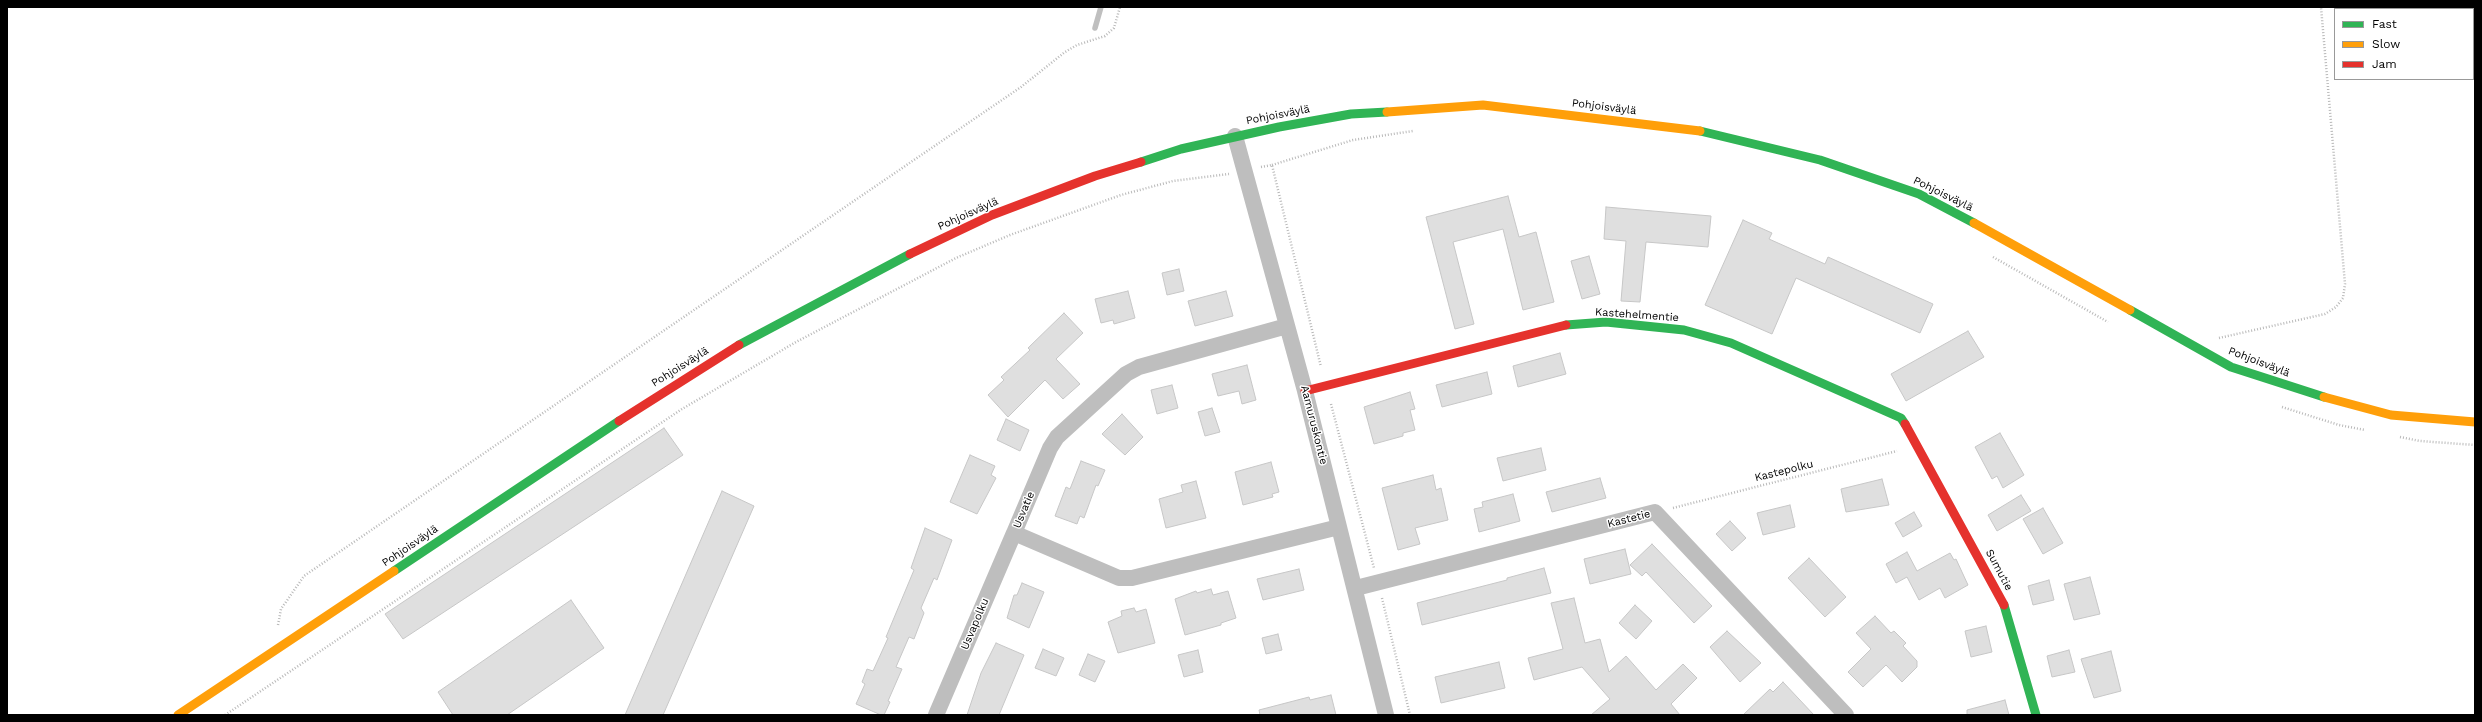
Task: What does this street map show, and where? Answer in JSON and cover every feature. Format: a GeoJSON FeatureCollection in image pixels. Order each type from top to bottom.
{"type":"FeatureCollection","features":[{"type":"Feature","properties":{"kind":"main road","name":"Pohjoisväylä"},"geometry":{"type":"LineString","coordinates":[[178,715],[660,393],[758,333],[898,260],[992,215],[1095,176],[1181,149],[1235,136],[1351,114],[1483,105],[1714,133],[1820,160],[1919,194],[2018,246],[2231,367],[2308,393],[2391,415],[2475,422]]}},
{"type":"Feature","properties":{"kind":"main road","name":"Kastehelmentie"},"geometry":{"type":"LineString","coordinates":[[1306,390],[1557,326],[1606,322],[1684,330],[1731,343],[1901,418],[1918,446]]}},
{"type":"Feature","properties":{"kind":"main road","name":"Sumutie"},"geometry":{"type":"LineString","coordinates":[[1918,446],[2006,609],[2036,715]]}},
{"type":"Feature","properties":{"kind":"street","name":"Aamuruskontie"},"geometry":{"type":"LineString","coordinates":[[1235,136],[1306,390],[1339,527],[1356,588],[1386,715]]}},
{"type":"Feature","properties":{"kind":"street","name":"Usvatie"},"geometry":{"type":"LineString","coordinates":[[1287,326],[1139,367],[1126,374],[1057,437],[1050,448],[1014,533],[1119,578],[1132,578],[1339,527]]}},
{"type":"Feature","properties":{"kind":"street","name":"Kastetie"},"geometry":{"type":"LineString","coordinates":[[1356,588],[1655,512],[1846,715]]}},
{"type":"Feature","properties":{"kind":"street","name":"Usvapolku"},"geometry":{"type":"LineString","coordinates":[[936,715],[1014,533]]}},
{"type":"Feature","properties":{"kind":"path"},"geometry":{"type":"LineString","coordinates":[[274,651],[281,609],[304,576],[1021,87],[1065,52],[1077,45],[1105,36],[1114,28],[1120,7]]}},
{"type":"Feature","properties":{"kind":"path"},"geometry":{"type":"LineString","coordinates":[[2195,346],[2229,334],[2325,314],[2336,307],[2343,298],[2345,284],[2322,7]]}},
{"type":"Feature","properties":{"kind":"path"},"geometry":{"type":"LineString","coordinates":[[225,715],[682,409],[796,342],[956,258],[1010,235],[1121,195],[1173,181],[1245,171],[1272,165],[1353,140],[1420,130]]}},
{"type":"Feature","properties":{"kind":"path"},"geometry":{"type":"LineString","coordinates":[[1272,165],[1326,386],[1378,582],[1410,715]]}},
{"type":"Feature","properties":{"kind":"path"},"geometry":{"type":"LineString","coordinates":[[1992,257],[2110,323]]}},
{"type":"Feature","properties":{"kind":"path"},"geometry":{"type":"LineString","coordinates":[[2281,406],[2339,425],[2369,431]]}},
{"type":"Feature","properties":{"kind":"path"},"geometry":{"type":"LineString","coordinates":[[2398,437],[2420,441],[2475,445]]}},
{"type":"Feature","properties":{"kind":"path","name":"Kastepolku"},"geometry":{"type":"LineString","coordinates":[[1655,512],[1918,446]]}},
{"type":"Feature","properties":{"kind":"building"},"geometry":{"type":"Polygon","coordinates":[[[1508,196],[1519,237],[1536,232],[1554,302],[1523,310],[1503,229],[1453,242],[1474,324],[1455,329],[1426,217],[1508,196]]]}},
{"type":"Feature","properties":{"kind":"building"},"geometry":{"type":"Polygon","coordinates":[[[1606,207],[1711,216],[1708,247],[1646,242],[1640,302],[1621,301],[1626,241],[1604,239],[1606,207]]]}},
{"type":"Feature","properties":{"kind":"building"},"geometry":{"type":"Polygon","coordinates":[[[1743,220],[1772,233],[1769,239],[1825,264],[1828,257],[1933,304],[1920,333],[1796,278],[1772,334],[1705,305],[1743,220]]]}},
{"type":"Feature","properties":{"kind":"building"},"geometry":{"type":"Polygon","coordinates":[[[1589,256],[1600,294],[1582,299],[1571,261],[1589,256]]]}},
{"type":"Feature","properties":{"kind":"building"},"geometry":{"type":"Polygon","coordinates":[[[1179,269],[1184,291],[1167,295],[1162,273],[1179,269]]]}},
{"type":"Feature","properties":{"kind":"building"},"geometry":{"type":"Polygon","coordinates":[[[1128,291],[1135,318],[1114,324],[1113,320],[1101,323],[1095,299],[1128,291]]]}},
{"type":"Feature","properties":{"kind":"building"},"geometry":{"type":"Polygon","coordinates":[[[1226,291],[1233,316],[1195,326],[1188,301],[1226,291]]]}},
{"type":"Feature","properties":{"kind":"building"},"geometry":{"type":"Polygon","coordinates":[[[1064,313],[1083,333],[1056,359],[1080,384],[1063,399],[1045,380],[1008,417],[988,395],[1004,380],[1001,377],[1030,350],[1028,348],[1064,313]]]}},
{"type":"Feature","properties":{"kind":"building"},"geometry":{"type":"Polygon","coordinates":[[[1968,331],[1984,357],[1906,401],[1891,374],[1968,331]]]}},
{"type":"Feature","properties":{"kind":"building"},"geometry":{"type":"Polygon","coordinates":[[[1560,353],[1566,374],[1518,387],[1513,366],[1560,353]]]}},
{"type":"Feature","properties":{"kind":"building"},"geometry":{"type":"Polygon","coordinates":[[[1247,365],[1256,400],[1242,404],[1239,391],[1218,396],[1212,374],[1247,365]]]}},
{"type":"Feature","properties":{"kind":"building"},"geometry":{"type":"Polygon","coordinates":[[[1487,372],[1492,394],[1442,407],[1436,385],[1487,372]]]}},
{"type":"Feature","properties":{"kind":"building"},"geometry":{"type":"Polygon","coordinates":[[[1172,385],[1178,408],[1157,414],[1151,390],[1172,385]]]}},
{"type":"Feature","properties":{"kind":"building"},"geometry":{"type":"Polygon","coordinates":[[[1410,392],[1415,409],[1410,410],[1415,430],[1403,433],[1403,436],[1374,444],[1364,407],[1410,392]]]}},
{"type":"Feature","properties":{"kind":"building"},"geometry":{"type":"Polygon","coordinates":[[[1212,408],[1220,432],[1205,436],[1198,412],[1212,408]]]}},
{"type":"Feature","properties":{"kind":"building"},"geometry":{"type":"Polygon","coordinates":[[[1122,414],[1143,437],[1125,455],[1102,434],[1122,414]]]}},
{"type":"Feature","properties":{"kind":"building"},"geometry":{"type":"Polygon","coordinates":[[[1006,419],[1029,430],[1020,451],[997,440],[1006,419]]]}},
{"type":"Feature","properties":{"kind":"building"},"geometry":{"type":"Polygon","coordinates":[[[664,428],[683,455],[403,639],[385,614],[664,428]]]}},
{"type":"Feature","properties":{"kind":"building"},"geometry":{"type":"Polygon","coordinates":[[[2000,433],[2024,475],[2003,488],[1997,476],[1992,479],[1975,447],[2000,433]]]}},
{"type":"Feature","properties":{"kind":"building"},"geometry":{"type":"Polygon","coordinates":[[[1541,448],[1546,470],[1503,481],[1497,458],[1541,448]]]}},
{"type":"Feature","properties":{"kind":"building"},"geometry":{"type":"Polygon","coordinates":[[[970,455],[995,466],[991,475],[996,478],[977,514],[950,502],[970,455]]]}},
{"type":"Feature","properties":{"kind":"building"},"geometry":{"type":"Polygon","coordinates":[[[1081,461],[1105,470],[1098,486],[1096,485],[1084,518],[1080,516],[1077,524],[1055,516],[1066,487],[1070,489],[1081,461]]]}},
{"type":"Feature","properties":{"kind":"building"},"geometry":{"type":"Polygon","coordinates":[[[1271,462],[1279,492],[1272,494],[1273,497],[1243,505],[1235,472],[1271,462]]]}},
{"type":"Feature","properties":{"kind":"building"},"geometry":{"type":"Polygon","coordinates":[[[1433,475],[1436,490],[1441,488],[1448,520],[1415,528],[1420,544],[1398,550],[1382,488],[1433,475]]]}},
{"type":"Feature","properties":{"kind":"building"},"geometry":{"type":"Polygon","coordinates":[[[1600,478],[1606,498],[1552,512],[1546,492],[1600,478]]]}},
{"type":"Feature","properties":{"kind":"building"},"geometry":{"type":"Polygon","coordinates":[[[1882,479],[1889,505],[1846,512],[1841,489],[1882,479]]]}},
{"type":"Feature","properties":{"kind":"building"},"geometry":{"type":"Polygon","coordinates":[[[1196,481],[1206,518],[1166,528],[1159,499],[1183,492],[1181,485],[1196,481]]]}},
{"type":"Feature","properties":{"kind":"building"},"geometry":{"type":"Polygon","coordinates":[[[722,491],[754,506],[663,715],[625,715],[722,491]]]}},
{"type":"Feature","properties":{"kind":"building"},"geometry":{"type":"Polygon","coordinates":[[[1513,494],[1520,521],[1479,532],[1474,509],[1483,507],[1482,502],[1513,494]]]}},
{"type":"Feature","properties":{"kind":"building"},"geometry":{"type":"Polygon","coordinates":[[[2021,495],[2031,511],[1997,531],[1988,515],[2021,495]]]}},
{"type":"Feature","properties":{"kind":"building"},"geometry":{"type":"Polygon","coordinates":[[[1790,505],[1795,527],[1763,535],[1757,513],[1790,505]]]}},
{"type":"Feature","properties":{"kind":"building"},"geometry":{"type":"Polygon","coordinates":[[[2043,508],[2063,543],[2043,554],[2023,519],[2043,508]]]}},
{"type":"Feature","properties":{"kind":"building"},"geometry":{"type":"Polygon","coordinates":[[[1914,512],[1922,526],[1903,537],[1895,523],[1914,512]]]}},
{"type":"Feature","properties":{"kind":"building"},"geometry":{"type":"Polygon","coordinates":[[[1730,521],[1746,538],[1732,551],[1716,534],[1730,521]]]}},
{"type":"Feature","properties":{"kind":"building"},"geometry":{"type":"Polygon","coordinates":[[[925,528],[952,540],[937,580],[934,578],[921,608],[924,613],[914,639],[909,637],[896,667],[902,669],[888,701],[890,702],[884,715],[881,715],[856,704],[865,684],[862,682],[867,669],[873,671],[888,638],[886,637],[914,570],[911,568],[925,528]]]}},
{"type":"Feature","properties":{"kind":"building"},"geometry":{"type":"Polygon","coordinates":[[[1652,544],[1712,606],[1694,623],[1646,572],[1642,576],[1630,565],[1652,544]]]}},
{"type":"Feature","properties":{"kind":"building"},"geometry":{"type":"Polygon","coordinates":[[[1625,549],[1631,574],[1590,584],[1584,559],[1625,549]]]}},
{"type":"Feature","properties":{"kind":"building"},"geometry":{"type":"Polygon","coordinates":[[[1907,552],[1917,571],[1950,553],[1954,560],[1956,559],[1968,585],[1945,598],[1940,588],[1919,600],[1907,577],[1896,583],[1886,564],[1907,552]]]}},
{"type":"Feature","properties":{"kind":"building"},"geometry":{"type":"Polygon","coordinates":[[[1809,558],[1846,597],[1825,617],[1788,578],[1809,558]]]}},
{"type":"Feature","properties":{"kind":"building"},"geometry":{"type":"Polygon","coordinates":[[[1544,568],[1551,593],[1422,625],[1417,603],[1507,580],[1507,578],[1544,568]]]}},
{"type":"Feature","properties":{"kind":"building"},"geometry":{"type":"Polygon","coordinates":[[[1299,569],[1304,590],[1263,600],[1257,579],[1299,569]]]}},
{"type":"Feature","properties":{"kind":"building"},"geometry":{"type":"Polygon","coordinates":[[[2090,577],[2100,614],[2074,620],[2064,584],[2090,577]]]}},
{"type":"Feature","properties":{"kind":"building"},"geometry":{"type":"Polygon","coordinates":[[[2049,580],[2054,600],[2033,605],[2028,586],[2049,580]]]}},
{"type":"Feature","properties":{"kind":"building"},"geometry":{"type":"Polygon","coordinates":[[[1022,583],[1044,592],[1029,628],[1007,618],[1014,595],[1017,595],[1022,583]]]}},
{"type":"Feature","properties":{"kind":"building"},"geometry":{"type":"Polygon","coordinates":[[[1211,589],[1213,595],[1228,591],[1236,618],[1221,623],[1221,625],[1185,635],[1175,599],[1196,591],[1197,593],[1211,589]]]}},
{"type":"Feature","properties":{"kind":"building"},"geometry":{"type":"Polygon","coordinates":[[[1574,598],[1585,643],[1600,639],[1609,672],[1626,656],[1656,690],[1683,664],[1697,678],[1671,704],[1680,715],[1591,715],[1610,699],[1582,667],[1534,680],[1528,658],[1563,649],[1551,603],[1574,598]]]}},
{"type":"Feature","properties":{"kind":"building"},"geometry":{"type":"Polygon","coordinates":[[[571,600],[604,648],[507,715],[453,715],[438,692],[571,600]]]}},
{"type":"Feature","properties":{"kind":"building"},"geometry":{"type":"Polygon","coordinates":[[[1635,605],[1652,621],[1636,639],[1619,623],[1635,605]]]}},
{"type":"Feature","properties":{"kind":"building"},"geometry":{"type":"Polygon","coordinates":[[[1134,608],[1136,612],[1146,609],[1155,643],[1118,653],[1108,622],[1122,616],[1121,611],[1134,608]]]}},
{"type":"Feature","properties":{"kind":"building"},"geometry":{"type":"Polygon","coordinates":[[[1875,616],[1891,633],[1894,631],[1906,643],[1903,646],[1917,661],[1917,667],[1902,682],[1886,665],[1863,687],[1848,672],[1871,649],[1856,633],[1875,616]]]}},
{"type":"Feature","properties":{"kind":"building"},"geometry":{"type":"Polygon","coordinates":[[[1986,626],[1992,652],[1971,657],[1965,631],[1986,626]]]}},
{"type":"Feature","properties":{"kind":"building"},"geometry":{"type":"Polygon","coordinates":[[[1727,631],[1761,663],[1740,682],[1710,647],[1727,631]]]}},
{"type":"Feature","properties":{"kind":"building"},"geometry":{"type":"Polygon","coordinates":[[[1278,634],[1282,650],[1266,654],[1262,638],[1278,634]]]}},
{"type":"Feature","properties":{"kind":"building"},"geometry":{"type":"Polygon","coordinates":[[[996,643],[1024,655],[999,715],[967,715],[981,673],[996,643]]]}},
{"type":"Feature","properties":{"kind":"building"},"geometry":{"type":"Polygon","coordinates":[[[1043,649],[1064,658],[1056,676],[1035,668],[1043,649]]]}},
{"type":"Feature","properties":{"kind":"building"},"geometry":{"type":"Polygon","coordinates":[[[1198,650],[1203,672],[1184,677],[1178,655],[1198,650]]]}},
{"type":"Feature","properties":{"kind":"building"},"geometry":{"type":"Polygon","coordinates":[[[2069,650],[2075,672],[2052,677],[2047,656],[2069,650]]]}},
{"type":"Feature","properties":{"kind":"building"},"geometry":{"type":"Polygon","coordinates":[[[2111,651],[2121,691],[2094,698],[2081,659],[2111,651]]]}},
{"type":"Feature","properties":{"kind":"building"},"geometry":{"type":"Polygon","coordinates":[[[1088,654],[1105,661],[1095,682],[1079,675],[1088,654]]]}},
{"type":"Feature","properties":{"kind":"building"},"geometry":{"type":"Polygon","coordinates":[[[1499,662],[1505,688],[1441,703],[1435,677],[1499,662]]]}},
{"type":"Feature","properties":{"kind":"building"},"geometry":{"type":"Polygon","coordinates":[[[1783,682],[1814,715],[1743,715],[1770,689],[1773,692],[1783,682]]]}},
{"type":"Feature","properties":{"kind":"building"},"geometry":{"type":"Polygon","coordinates":[[[1331,695],[1336,715],[1260,715],[1259,710],[1309,697],[1310,700],[1331,695]]]}},
{"type":"Feature","properties":{"kind":"building"},"geometry":{"type":"Polygon","coordinates":[[[2005,700],[2009,715],[1967,715],[1967,710],[2005,700]]]}},
{"type":"Feature","properties":{"kind":"waterway"},"geometry":{"type":"LineString","coordinates":[[1095,28],[1101,7]]}},
{"type":"Feature","properties":{"kind":"traffic: fast"},"geometry":{"type":"LineString","coordinates":[[1141,162],[1181,149],[1279,127],[1351,114],[1387,112]]}},
{"type":"Feature","properties":{"kind":"traffic: fast"},"geometry":{"type":"LineString","coordinates":[[1700,131],[1820,160],[1919,194],[1974,223]]}},
{"type":"Feature","properties":{"kind":"traffic: fast"},"geometry":{"type":"LineString","coordinates":[[739,345],[910,254]]}},
{"type":"Feature","properties":{"kind":"traffic: fast"},"geometry":{"type":"LineString","coordinates":[[2130,310],[2231,367],[2324,397]]}},
{"type":"Feature","properties":{"kind":"traffic: fast"},"geometry":{"type":"LineString","coordinates":[[1566,325],[1606,322],[1684,330],[1731,343],[1901,418],[1905,424]]}},
{"type":"Feature","properties":{"kind":"traffic: fast"},"geometry":{"type":"LineString","coordinates":[[394,571],[619,421]]}},
{"type":"Feature","properties":{"kind":"traffic: fast"},"geometry":{"type":"LineString","coordinates":[[2004,605],[2036,715]]}},
{"type":"Feature","properties":{"kind":"traffic: slow"},"geometry":{"type":"LineString","coordinates":[[1387,112],[1483,105],[1700,131]]}},
{"type":"Feature","properties":{"kind":"traffic: slow"},"geometry":{"type":"LineString","coordinates":[[1974,223],[2130,310]]}},
{"type":"Feature","properties":{"kind":"traffic: slow"},"geometry":{"type":"LineString","coordinates":[[2324,397],[2391,415],[2475,422]]}},
{"type":"Feature","properties":{"kind":"traffic: slow"},"geometry":{"type":"LineString","coordinates":[[178,715],[394,571]]}},
{"type":"Feature","properties":{"kind":"traffic: jam"},"geometry":{"type":"LineString","coordinates":[[910,254],[992,215],[1095,176],[1141,162]]}},
{"type":"Feature","properties":{"kind":"traffic: jam"},"geometry":{"type":"LineString","coordinates":[[1305,391],[1566,325]]}},
{"type":"Feature","properties":{"kind":"traffic: jam"},"geometry":{"type":"LineString","coordinates":[[619,421],[739,345]]}},
{"type":"Feature","properties":{"kind":"traffic: jam"},"geometry":{"type":"LineString","coordinates":[[1905,424],[2004,605]]}}]}
